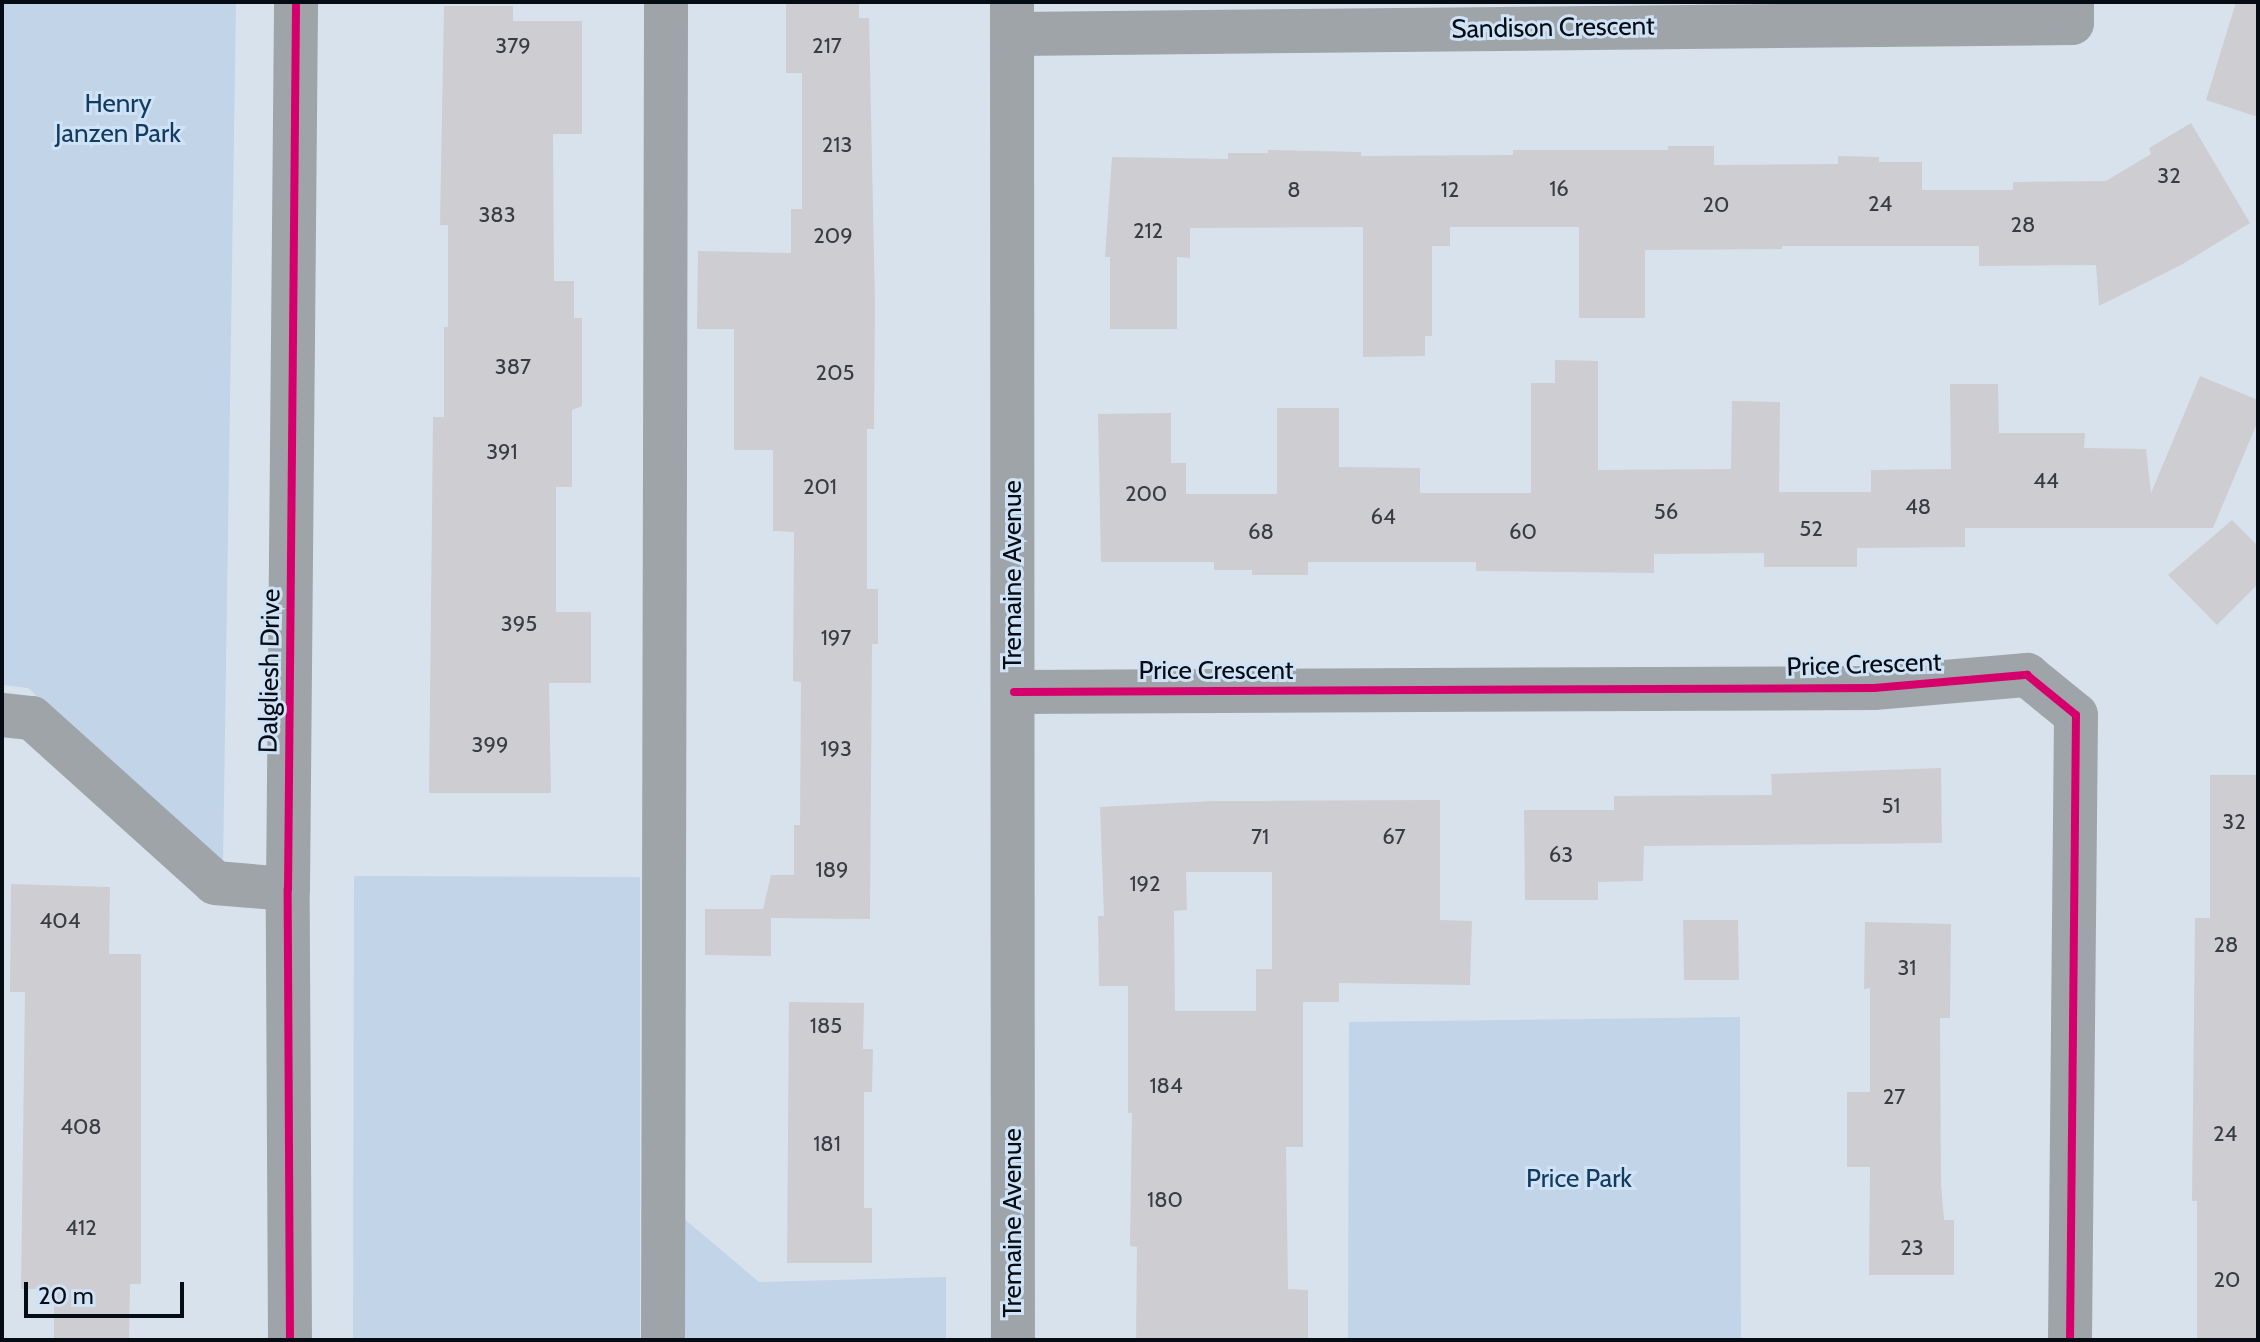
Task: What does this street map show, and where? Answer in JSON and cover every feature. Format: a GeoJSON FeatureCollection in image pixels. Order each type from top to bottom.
{"type":"FeatureCollection","features":[{"type":"Feature","properties":{"kind":"street","name":"Dalgliesh Drive"},"geometry":{"type":"LineString","coordinates":[[290,1340],[288,889],[296,2]]}},
{"type":"Feature","properties":{"kind":"street"},"geometry":{"type":"LineString","coordinates":[[663,1340],[666,2]]}},
{"type":"Feature","properties":{"kind":"street","name":"Sandison Crescent"},"geometry":{"type":"LineString","coordinates":[[1012,18],[2072,23],[2072,2]]}},
{"type":"Feature","properties":{"kind":"street","name":"Tremaine Avenue"},"geometry":{"type":"LineString","coordinates":[[1012,18],[1013,1340]]}},
{"type":"Feature","properties":{"kind":"street","name":"Price Crescent"},"geometry":{"type":"LineString","coordinates":[[1014,692],[1874,688],[2027,675],[2076,715],[2070,1340]]}},
{"type":"Feature","properties":{"kind":"street"},"geometry":{"type":"LineString","coordinates":[[2,715],[32,718],[215,883],[288,889]]}},
{"type":"Feature","properties":{"kind":"green space","name":"Henry Janzen Park"},"geometry":{"type":"Polygon","coordinates":[[[2,2],[236,2],[223,864],[28,688],[2,685],[2,2]]]}},
{"type":"Feature","properties":{"kind":"green space"},"geometry":{"type":"Polygon","coordinates":[[[354,876],[640,877],[640,1340],[353,1340],[354,876]]]}},
{"type":"Feature","properties":{"kind":"green space","name":"Price Park"},"geometry":{"type":"Polygon","coordinates":[[[1740,1017],[1741,1340],[1348,1340],[1349,1022],[1740,1017]]]}},
{"type":"Feature","properties":{"kind":"green space"},"geometry":{"type":"Polygon","coordinates":[[[682,1217],[759,1282],[946,1277],[946,1340],[683,1340],[682,1217]]]}},
{"type":"Feature","properties":{"kind":"building"},"geometry":{"type":"Polygon","coordinates":[[[786,2],[859,2],[859,18],[869,18],[875,304],[874,429],[867,429],[867,589],[878,589],[878,644],[872,644],[870,919],[771,918],[771,956],[705,955],[705,909],[763,909],[771,875],[794,875],[794,825],[800,825],[801,682],[793,681],[794,532],[773,531],[773,450],[734,450],[734,329],[697,329],[698,251],[791,253],[791,209],[802,209],[802,73],[786,73],[786,2]]]}},
{"type":"Feature","properties":{"kind":"building"},"geometry":{"type":"Polygon","coordinates":[[[2236,2],[2258,2],[2258,117],[2206,100],[2236,2]]]}},
{"type":"Feature","properties":{"kind":"building"},"geometry":{"type":"Polygon","coordinates":[[[444,6],[513,6],[513,21],[582,21],[582,134],[553,134],[554,281],[574,281],[574,318],[582,318],[582,406],[572,410],[572,487],[556,487],[556,612],[591,612],[591,683],[549,683],[551,793],[429,793],[433,417],[444,417],[444,327],[448,327],[448,225],[440,225],[444,6]]]}},
{"type":"Feature","properties":{"kind":"building"},"geometry":{"type":"Polygon","coordinates":[[[2191,123],[2250,223],[2181,265],[2099,306],[2096,265],[1979,266],[1979,246],[1782,246],[1782,249],[1645,250],[1645,318],[1579,318],[1579,227],[1450,227],[1450,246],[1432,246],[1432,336],[1425,336],[1425,356],[1363,357],[1363,227],[1190,228],[1190,258],[1177,257],[1177,329],[1110,329],[1110,257],[1105,257],[1112,157],[1228,159],[1228,153],[1268,153],[1268,150],[1361,152],[1361,156],[1513,155],[1513,150],[1668,150],[1668,146],[1714,146],[1714,165],[1838,164],[1838,156],[1879,157],[1879,162],[1922,162],[1922,190],[2013,190],[2013,182],[2106,181],[2151,154],[2149,148],[2191,123]]]}},
{"type":"Feature","properties":{"kind":"building"},"geometry":{"type":"Polygon","coordinates":[[[1555,360],[1598,361],[1598,470],[1731,469],[1732,401],[1780,402],[1779,492],[1871,492],[1871,470],[1951,469],[1950,384],[1998,384],[1999,433],[2085,433],[2084,448],[2146,449],[2151,493],[2200,376],[2258,400],[2258,421],[2213,528],[1965,528],[1965,547],[1857,548],[1857,567],[1764,567],[1764,553],[1654,554],[1654,573],[1476,571],[1476,562],[1308,562],[1308,575],[1252,575],[1252,570],[1214,570],[1214,562],[1101,562],[1098,414],[1171,413],[1171,463],[1186,463],[1186,494],[1277,494],[1277,408],[1339,408],[1339,467],[1420,468],[1420,493],[1531,493],[1531,383],[1555,383],[1555,360]]]}},
{"type":"Feature","properties":{"kind":"building"},"geometry":{"type":"Polygon","coordinates":[[[2232,520],[2258,546],[2258,584],[2217,625],[2168,575],[2232,520]]]}},
{"type":"Feature","properties":{"kind":"building"},"geometry":{"type":"Polygon","coordinates":[[[1941,768],[1942,843],[1644,846],[1643,881],[1598,882],[1598,900],[1525,900],[1524,810],[1614,810],[1614,796],[1772,795],[1771,774],[1941,768]]]}},
{"type":"Feature","properties":{"kind":"building"},"geometry":{"type":"Polygon","coordinates":[[[2210,775],[2258,775],[2258,1340],[2197,1340],[2197,1201],[2192,1201],[2195,918],[2210,918],[2210,775]]]}},
{"type":"Feature","properties":{"kind":"building"},"geometry":{"type":"Polygon","coordinates":[[[1440,800],[1440,920],[1472,921],[1470,985],[1339,983],[1339,1002],[1303,1002],[1303,1147],[1286,1147],[1288,1289],[1308,1290],[1308,1340],[1136,1340],[1137,1247],[1130,1246],[1132,1113],[1128,1113],[1128,986],[1099,986],[1098,916],[1104,916],[1100,807],[1213,801],[1440,800]],[[1186,872],[1187,910],[1174,911],[1175,1011],[1256,1011],[1256,969],[1272,969],[1272,872],[1186,872]]]}},
{"type":"Feature","properties":{"kind":"building"},"geometry":{"type":"Polygon","coordinates":[[[11,884],[110,887],[109,954],[141,954],[141,1284],[130,1284],[129,1340],[54,1340],[54,1289],[21,1289],[25,992],[10,992],[11,884]]]}},
{"type":"Feature","properties":{"kind":"building"},"geometry":{"type":"Polygon","coordinates":[[[1683,920],[1738,920],[1739,980],[1684,980],[1683,920]]]}},
{"type":"Feature","properties":{"kind":"building"},"geometry":{"type":"Polygon","coordinates":[[[1865,922],[1951,924],[1950,1018],[1940,1018],[1941,1183],[1944,1220],[1954,1220],[1954,1275],[1869,1275],[1870,1167],[1847,1167],[1847,1092],[1870,1092],[1870,988],[1864,989],[1865,922]]]}},
{"type":"Feature","properties":{"kind":"building"},"geometry":{"type":"Polygon","coordinates":[[[789,1002],[864,1003],[863,1049],[873,1049],[872,1092],[864,1092],[864,1208],[872,1208],[872,1263],[787,1263],[789,1002]]]}},
{"type":"Feature","properties":{"kind":"cycle path"},"geometry":{"type":"LineString","coordinates":[[290,1340],[288,889],[296,2]]}},
{"type":"Feature","properties":{"kind":"cycle path"},"geometry":{"type":"LineString","coordinates":[[1014,692],[1874,688],[2027,675],[2076,715],[2070,1340]]}}]}
